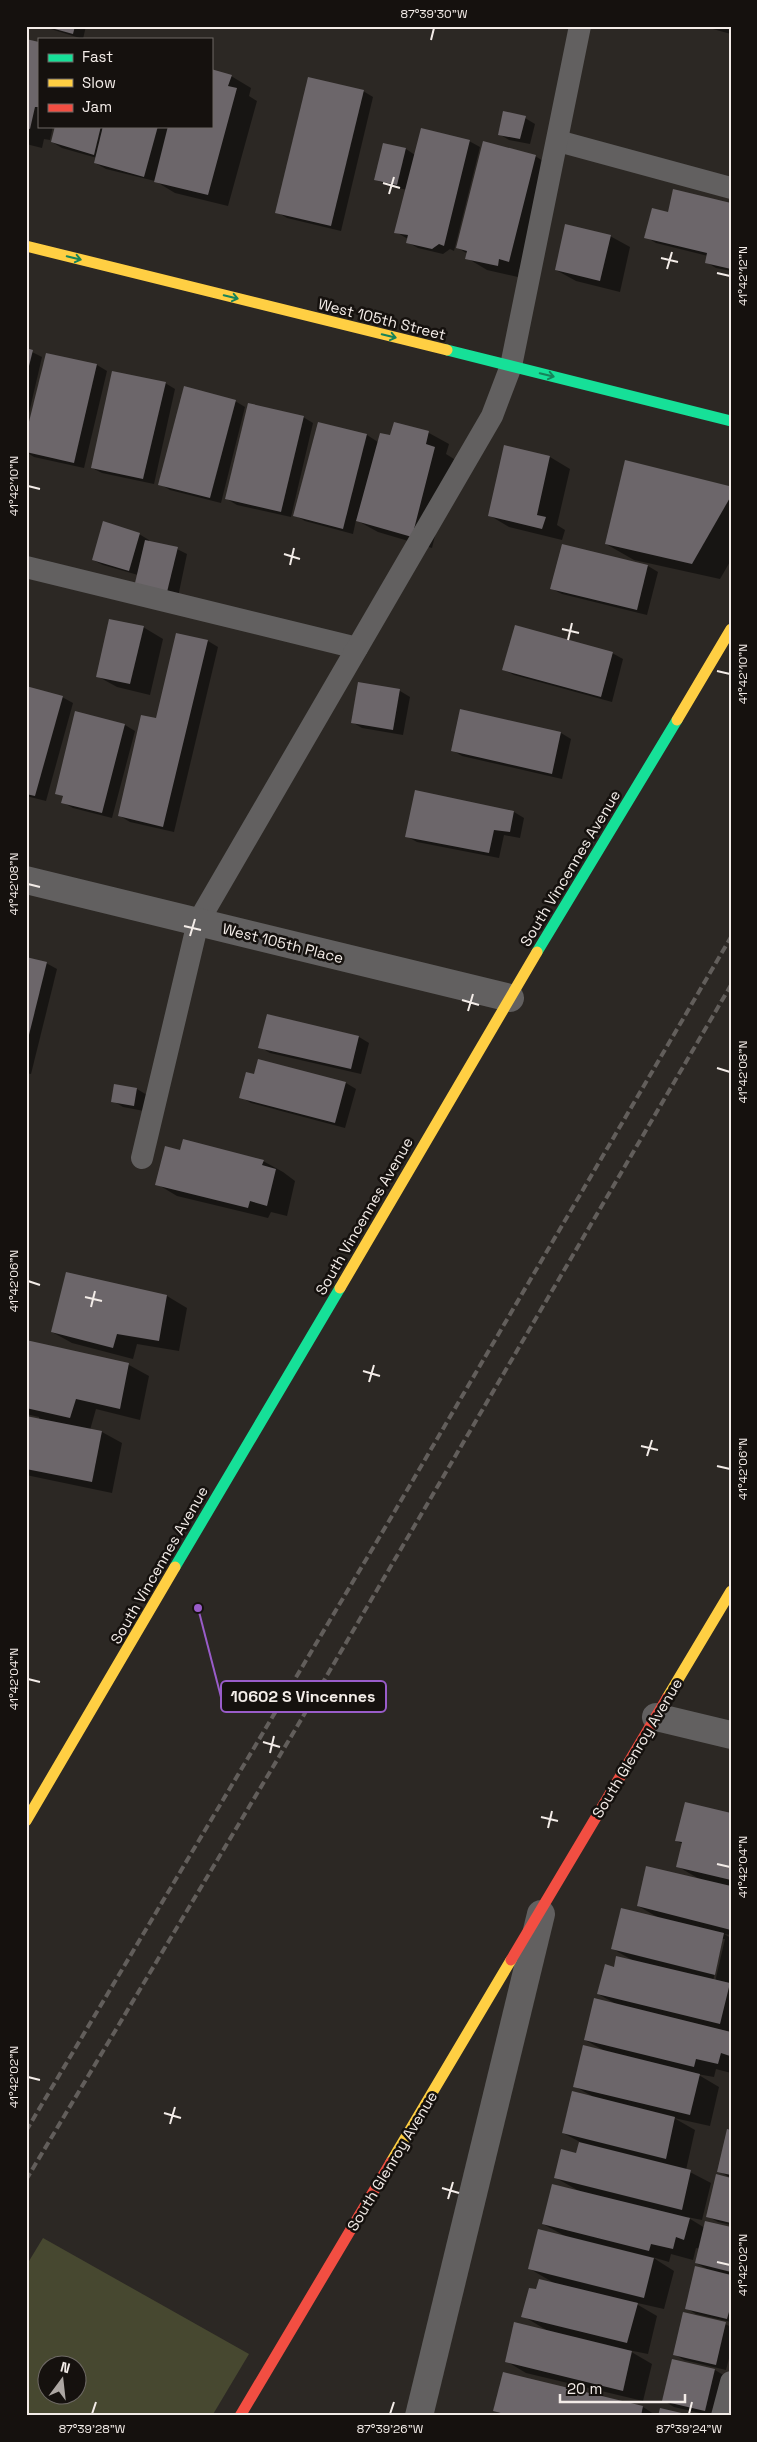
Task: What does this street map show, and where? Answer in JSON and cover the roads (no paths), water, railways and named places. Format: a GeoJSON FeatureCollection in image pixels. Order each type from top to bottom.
{"type":"FeatureCollection","features":[{"type":"Feature","properties":{"kind":"street","name":"West 105th Street"},"geometry":{"type":"LineString","coordinates":[[26,246],[731,420]]}},
{"type":"Feature","properties":{"kind":"street","name":"South Vincennes Avenue"},"geometry":{"type":"LineString","coordinates":[[26,1820],[510,998],[731,629]]}},
{"type":"Feature","properties":{"kind":"street","name":"West 105th Place"},"geometry":{"type":"LineString","coordinates":[[26,880],[510,998]]}},
{"type":"Feature","properties":{"kind":"street","name":"South Glenroy Avenue"},"geometry":{"type":"LineString","coordinates":[[240,2416],[731,1591]]}},
{"type":"Feature","properties":{"kind":"street"},"geometry":{"type":"LineString","coordinates":[[656,1717],[731,1735]]}},
{"type":"Feature","properties":{"kind":"street","name":"South Glenroy Avenue"},"geometry":{"type":"LineString","coordinates":[[419,2416],[544,1906]]}},
{"type":"Feature","properties":{"kind":"lane"},"geometry":{"type":"LineString","coordinates":[[142,1158],[198,922],[492,416],[511,366],[580,26]]}},
{"type":"Feature","properties":{"kind":"lane"},"geometry":{"type":"LineString","coordinates":[[558,141],[731,188]]}},
{"type":"Feature","properties":{"kind":"lane"},"geometry":{"type":"LineString","coordinates":[[26,567],[357,648]]}},
{"type":"Feature","properties":{"kind":"lane"},"geometry":{"type":"LineString","coordinates":[[722,2416],[731,2382]]}},
{"type":"Feature","properties":{"kind":"railway"},"geometry":{"type":"LineString","coordinates":[[26,2131],[389,1521],[731,937]]}},
{"type":"Feature","properties":{"kind":"railway"},"geometry":{"type":"LineString","coordinates":[[26,2180],[295,1730],[731,985]]}},
{"type":"Feature","properties":{"kind":"place","name":"10602 S Vincennes"},"geometry":{"type":"Point","coordinates":[198,1608]}}]}
